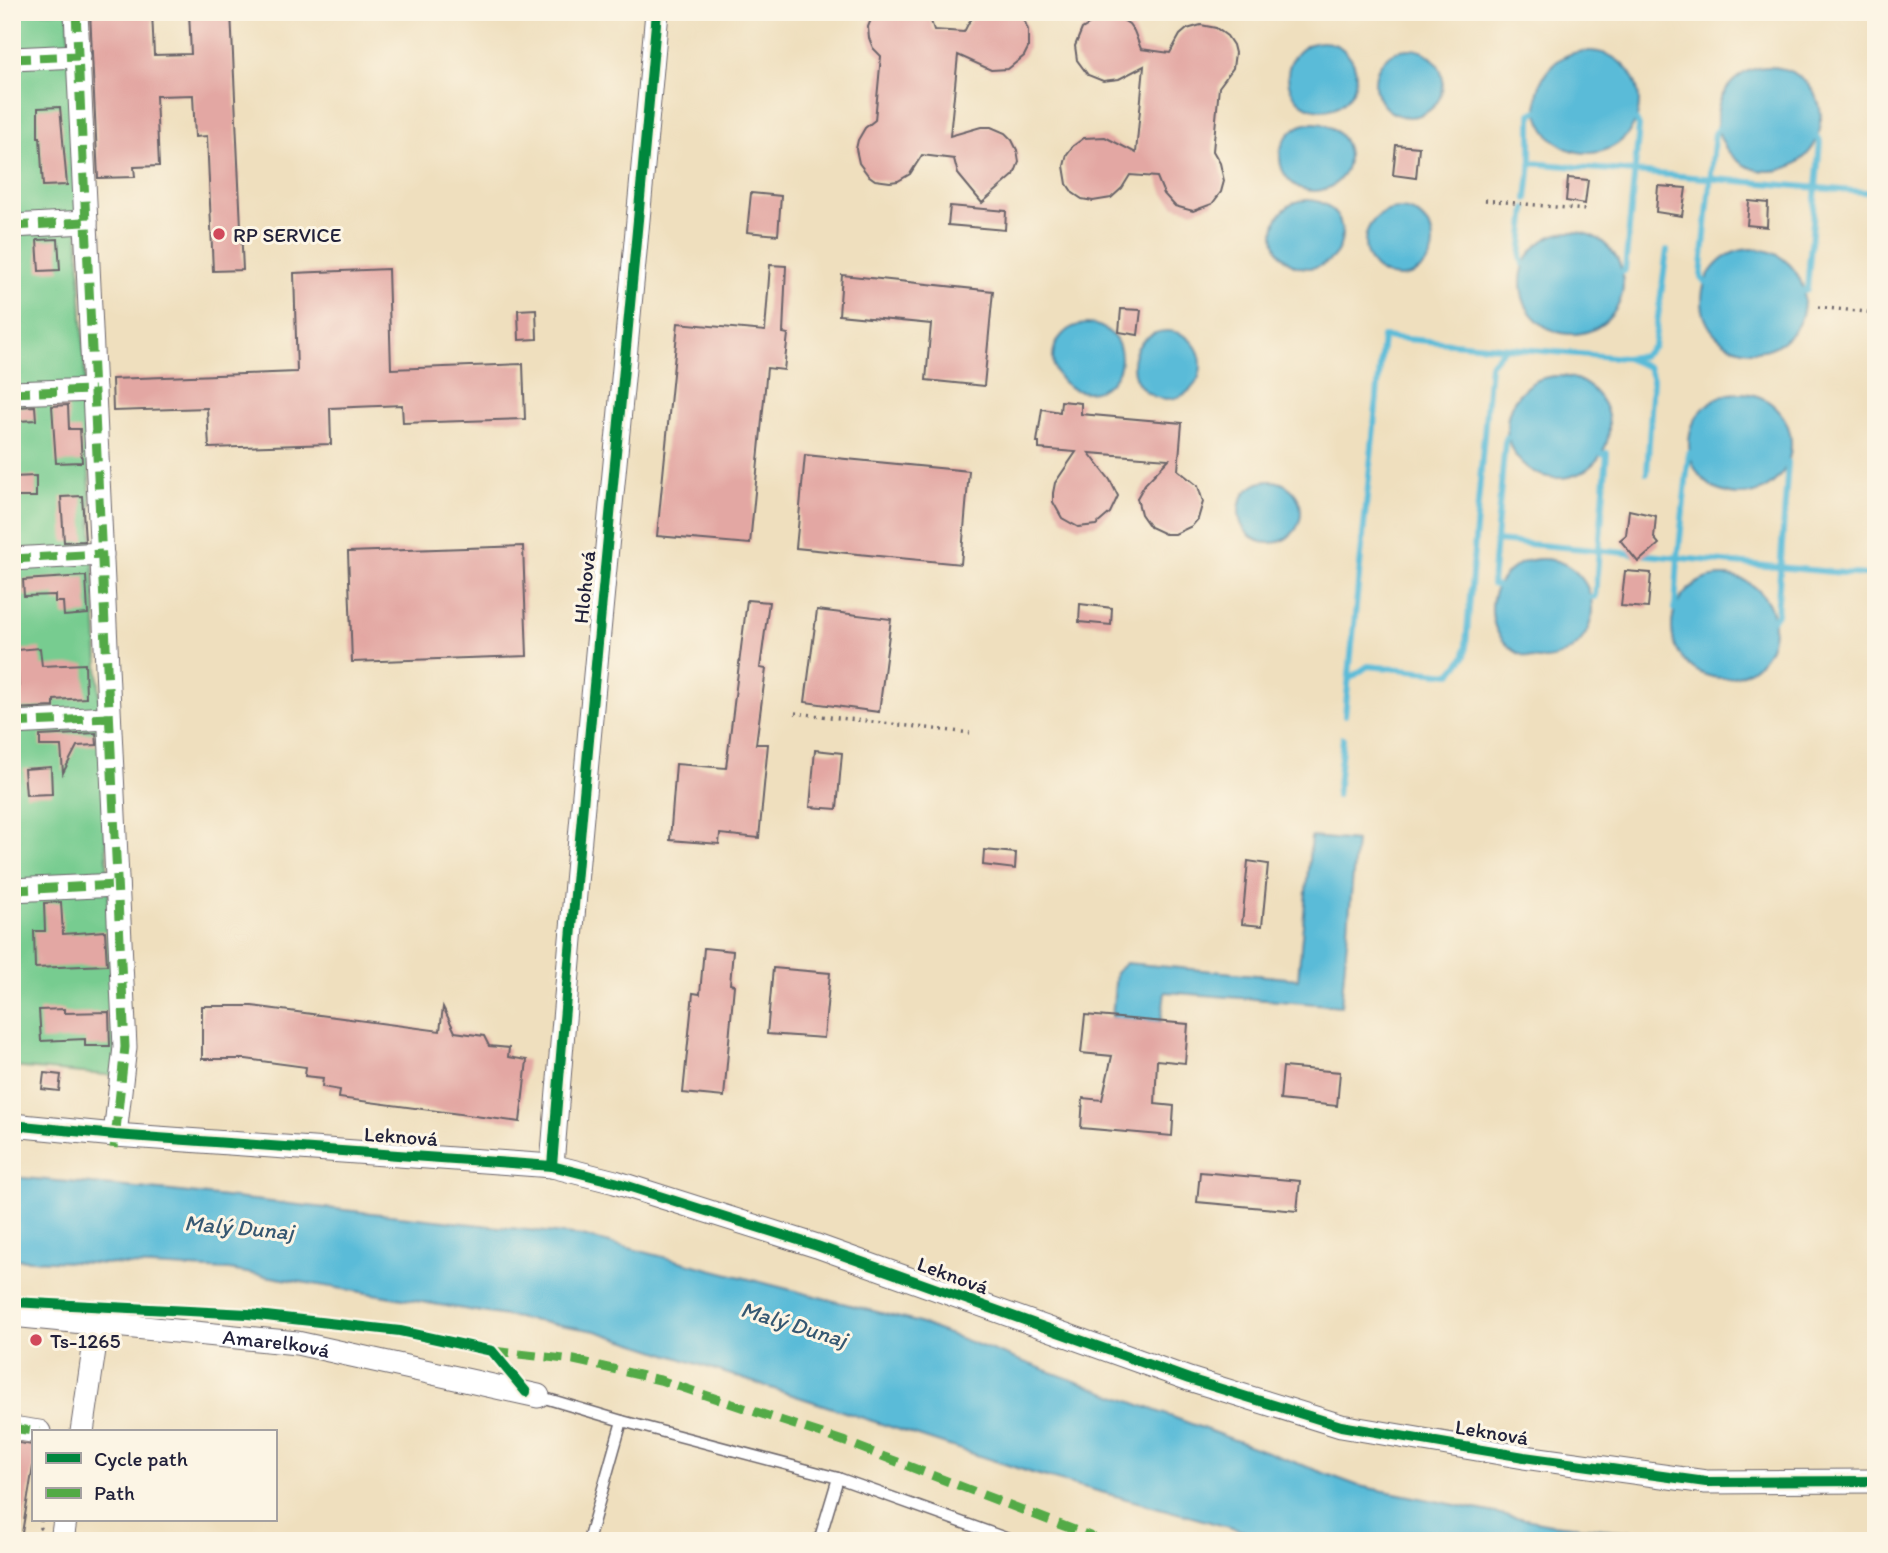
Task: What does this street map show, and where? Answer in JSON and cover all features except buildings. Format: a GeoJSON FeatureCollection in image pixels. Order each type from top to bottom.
{"type":"FeatureCollection","features":[{"type":"Feature","properties":{"kind":"street"},"geometry":{"type":"LineString","coordinates":[[76,12],[125,1047],[116,1135]]}},
{"type":"Feature","properties":{"kind":"street","name":"Hlohová"},"geometry":{"type":"LineString","coordinates":[[552,1166],[573,891],[621,415],[657,12]]}},
{"type":"Feature","properties":{"kind":"street"},"geometry":{"type":"LineString","coordinates":[[12,59],[79,56]]}},
{"type":"Feature","properties":{"kind":"street"},"geometry":{"type":"LineString","coordinates":[[12,226],[86,222]]}},
{"type":"Feature","properties":{"kind":"street"},"geometry":{"type":"LineString","coordinates":[[12,393],[94,390]]}},
{"type":"Feature","properties":{"kind":"street"},"geometry":{"type":"LineString","coordinates":[[12,559],[102,554]]}},
{"type":"Feature","properties":{"kind":"street"},"geometry":{"type":"LineString","coordinates":[[12,723],[110,718]]}},
{"type":"Feature","properties":{"kind":"street"},"geometry":{"type":"LineString","coordinates":[[12,890],[117,886]]}},
{"type":"Feature","properties":{"kind":"street","name":"Leknová"},"geometry":{"type":"LineString","coordinates":[[12,1125],[552,1166],[615,1182],[817,1246],[1189,1379],[1341,1426],[1524,1457],[1706,1482],[1876,1481]]}},
{"type":"Feature","properties":{"kind":"street","name":"Amarelková"},"geometry":{"type":"LineString","coordinates":[[12,1315],[297,1343],[538,1395]]}},
{"type":"Feature","properties":{"kind":"street"},"geometry":{"type":"LineString","coordinates":[[82,1430],[98,1322]]}},
{"type":"Feature","properties":{"kind":"street"},"geometry":{"type":"LineString","coordinates":[[12,1428],[32,1431]]}},
{"type":"Feature","properties":{"kind":"street"},"geometry":{"type":"LineString","coordinates":[[62,1541],[65,1522]]}},
{"type":"Feature","properties":{"kind":"lane"},"geometry":{"type":"LineString","coordinates":[[538,1395],[622,1421],[838,1478],[1014,1541]]}},
{"type":"Feature","properties":{"kind":"lane"},"geometry":{"type":"LineString","coordinates":[[588,1541],[622,1421]]}},
{"type":"Feature","properties":{"kind":"lane"},"geometry":{"type":"LineString","coordinates":[[819,1541],[838,1478]]}},
{"type":"Feature","properties":{"kind":"path"},"geometry":{"type":"LineString","coordinates":[[1485,200],[1586,210]]}},
{"type":"Feature","properties":{"kind":"path"},"geometry":{"type":"LineString","coordinates":[[1818,307],[1876,313]]}},
{"type":"Feature","properties":{"kind":"path"},"geometry":{"type":"LineString","coordinates":[[795,713],[970,733]]}},
{"type":"Feature","properties":{"kind":"green space"},"geometry":{"type":"Polygon","coordinates":[[[12,12],[68,12],[117,1076],[12,1067],[12,12]]]}},
{"type":"Feature","properties":{"kind":"water"},"geometry":{"type":"Polygon","coordinates":[[[1329,42],[1350,57],[1356,69],[1354,89],[1346,100],[1329,110],[1315,110],[1298,100],[1290,89],[1288,69],[1298,52],[1309,44],[1329,42]]]}},
{"type":"Feature","properties":{"kind":"water"},"geometry":{"type":"Polygon","coordinates":[[[1416,49],[1437,64],[1443,76],[1441,96],[1433,107],[1416,117],[1402,117],[1385,107],[1377,96],[1375,76],[1385,59],[1396,51],[1416,49]]]}},
{"type":"Feature","properties":{"kind":"water"},"geometry":{"type":"Polygon","coordinates":[[[1588,51],[1608,55],[1624,66],[1635,82],[1639,102],[1635,122],[1624,138],[1608,149],[1588,153],[1568,149],[1552,138],[1541,122],[1537,102],[1541,82],[1552,66],[1568,55],[1588,51]]]}},
{"type":"Feature","properties":{"kind":"water"},"geometry":{"type":"Polygon","coordinates":[[[1769,67],[1789,71],[1812,90],[1817,99],[1821,119],[1817,139],[1798,162],[1789,167],[1769,171],[1749,167],[1726,148],[1721,139],[1717,119],[1721,99],[1740,76],[1749,71],[1769,67]]]}},
{"type":"Feature","properties":{"kind":"water"},"geometry":{"type":"Polygon","coordinates":[[[1321,123],[1342,138],[1348,150],[1346,170],[1338,181],[1321,191],[1307,191],[1290,181],[1282,170],[1280,150],[1290,133],[1301,125],[1321,123]]]}},
{"type":"Feature","properties":{"kind":"water"},"geometry":{"type":"Polygon","coordinates":[[[1315,200],[1336,215],[1342,227],[1340,247],[1332,258],[1315,268],[1301,268],[1284,258],[1276,247],[1274,227],[1284,210],[1295,202],[1315,200]]]}},
{"type":"Feature","properties":{"kind":"water"},"geometry":{"type":"Polygon","coordinates":[[[1406,209],[1427,224],[1433,236],[1431,256],[1423,267],[1406,277],[1392,277],[1375,267],[1367,256],[1365,236],[1375,219],[1386,211],[1406,209]]]}},
{"type":"Feature","properties":{"kind":"water"},"geometry":{"type":"Polygon","coordinates":[[[1572,232],[1601,240],[1615,254],[1623,283],[1615,312],[1601,326],[1572,334],[1543,326],[1529,312],[1521,283],[1529,254],[1543,240],[1572,232]]]}},
{"type":"Feature","properties":{"kind":"water"},"geometry":{"type":"Polygon","coordinates":[[[1753,249],[1773,253],[1789,264],[1800,280],[1804,300],[1800,320],[1789,336],[1773,347],[1753,351],[1733,347],[1717,336],[1706,320],[1702,300],[1706,280],[1717,264],[1733,253],[1753,249]]]}},
{"type":"Feature","properties":{"kind":"water"},"geometry":{"type":"Polygon","coordinates":[[[1094,324],[1115,339],[1121,351],[1119,371],[1111,382],[1094,392],[1080,392],[1063,382],[1055,371],[1053,351],[1063,334],[1074,326],[1094,324]]]}},
{"type":"Feature","properties":{"kind":"water"},"geometry":{"type":"Polygon","coordinates":[[[1174,331],[1195,346],[1201,358],[1199,378],[1191,389],[1174,399],[1160,399],[1143,389],[1135,378],[1133,358],[1143,341],[1154,333],[1174,331]]]}},
{"type":"Feature","properties":{"kind":"water"},"geometry":{"type":"Polygon","coordinates":[[[1548,376],[1568,376],[1587,384],[1601,398],[1609,417],[1606,447],[1587,470],[1568,478],[1548,478],[1529,470],[1515,456],[1507,437],[1507,417],[1515,398],[1529,384],[1548,376]]]}},
{"type":"Feature","properties":{"kind":"water"},"geometry":{"type":"Polygon","coordinates":[[[1740,393],[1759,397],[1776,408],[1787,425],[1791,444],[1787,463],[1776,480],[1759,491],[1740,495],[1721,491],[1704,480],[1693,463],[1689,444],[1693,425],[1704,408],[1721,397],[1740,393]]]}},
{"type":"Feature","properties":{"kind":"water"},"geometry":{"type":"Polygon","coordinates":[[[1264,481],[1276,481],[1292,490],[1299,500],[1299,524],[1292,534],[1276,543],[1264,543],[1253,538],[1244,529],[1239,518],[1239,506],[1244,495],[1253,486],[1264,481]]]}},
{"type":"Feature","properties":{"kind":"water"},"geometry":{"type":"Polygon","coordinates":[[[1542,559],[1561,563],[1578,573],[1588,590],[1592,609],[1588,628],[1578,645],[1561,655],[1542,659],[1523,655],[1506,645],[1496,628],[1492,609],[1496,590],[1506,573],[1523,563],[1542,559]]]}},
{"type":"Feature","properties":{"kind":"water"},"geometry":{"type":"Polygon","coordinates":[[[1723,576],[1742,580],[1759,591],[1770,608],[1774,627],[1770,646],[1759,663],[1742,674],[1723,678],[1704,674],[1687,663],[1676,646],[1672,627],[1676,608],[1687,591],[1704,580],[1723,576]]]}},
{"type":"Feature","properties":{"kind":"water"},"geometry":{"type":"Polygon","coordinates":[[[1311,837],[1356,841],[1341,1006],[1165,992],[1161,1022],[1112,1018],[1116,972],[1126,963],[1298,979],[1311,837]]]}},
{"type":"Feature","properties":{"kind":"water","name":"Malý Dunaj"},"geometry":{"type":"Polygon","coordinates":[[[12,1177],[171,1191],[582,1236],[916,1322],[1359,1486],[1551,1524],[1728,1541],[1279,1541],[1032,1473],[596,1331],[229,1270],[12,1259],[12,1177]]]}},
{"type":"Feature","properties":{"kind":"waterway"},"geometry":{"type":"LineString","coordinates":[[1527,199],[1531,163],[1531,114],[1537,111]]}},
{"type":"Feature","properties":{"kind":"waterway"},"geometry":{"type":"LineString","coordinates":[[1622,272],[1625,270],[1639,126],[1636,120]]}},
{"type":"Feature","properties":{"kind":"waterway"},"geometry":{"type":"LineString","coordinates":[[1705,282],[1701,277],[1715,132],[1719,128]]}},
{"type":"Feature","properties":{"kind":"waterway"},"geometry":{"type":"LineString","coordinates":[[1803,291],[1807,289],[1820,142],[1818,138]]}},
{"type":"Feature","properties":{"kind":"waterway"},"geometry":{"type":"LineString","coordinates":[[1531,163],[1876,193]]}},
{"type":"Feature","properties":{"kind":"waterway"},"geometry":{"type":"LineString","coordinates":[[1523,264],[1521,257],[1526,208]]}},
{"type":"Feature","properties":{"kind":"waterway"},"geometry":{"type":"LineString","coordinates":[[1345,715],[1383,337],[1624,358],[1643,356],[1654,346],[1667,250]]}},
{"type":"Feature","properties":{"kind":"waterway"},"geometry":{"type":"LineString","coordinates":[[1349,679],[1368,666],[1451,674],[1465,656],[1490,365],[1505,348]]}},
{"type":"Feature","properties":{"kind":"waterway"},"geometry":{"type":"LineString","coordinates":[[1626,358],[1648,367],[1653,379],[1647,473]]}},
{"type":"Feature","properties":{"kind":"waterway"},"geometry":{"type":"LineString","coordinates":[[1497,586],[1492,584],[1507,437]]}},
{"type":"Feature","properties":{"kind":"waterway"},"geometry":{"type":"LineString","coordinates":[[1590,597],[1595,597],[1607,453],[1602,454]]}},
{"type":"Feature","properties":{"kind":"waterway"},"geometry":{"type":"LineString","coordinates":[[1675,609],[1689,453]]}},
{"type":"Feature","properties":{"kind":"waterway"},"geometry":{"type":"LineString","coordinates":[[1773,619],[1777,614],[1788,462]]}},
{"type":"Feature","properties":{"kind":"waterway"},"geometry":{"type":"LineString","coordinates":[[1496,541],[1876,576]]}},
{"type":"Feature","properties":{"kind":"waterway"},"geometry":{"type":"LineString","coordinates":[[1337,796],[1343,738]]}},
{"type":"Feature","properties":{"kind":"marked path"},"geometry":{"type":"LineString","coordinates":[[76,12],[125,1047],[114,1148]]}},
{"type":"Feature","properties":{"kind":"marked path"},"geometry":{"type":"LineString","coordinates":[[12,59],[79,56]]}},
{"type":"Feature","properties":{"kind":"marked path"},"geometry":{"type":"LineString","coordinates":[[12,226],[86,222]]}},
{"type":"Feature","properties":{"kind":"marked path"},"geometry":{"type":"LineString","coordinates":[[12,393],[94,390]]}},
{"type":"Feature","properties":{"kind":"marked path"},"geometry":{"type":"LineString","coordinates":[[12,559],[102,554]]}},
{"type":"Feature","properties":{"kind":"marked path"},"geometry":{"type":"LineString","coordinates":[[12,723],[109,718]]}},
{"type":"Feature","properties":{"kind":"marked path"},"geometry":{"type":"LineString","coordinates":[[12,890],[117,885]]}},
{"type":"Feature","properties":{"kind":"marked path"},"geometry":{"type":"LineString","coordinates":[[492,1351],[574,1360],[660,1380],[843,1441],[1103,1541]]}},
{"type":"Feature","properties":{"kind":"marked path"},"geometry":{"type":"LineString","coordinates":[[12,1428],[32,1431]]}},
{"type":"Feature","properties":{"kind":"cycle path"},"geometry":{"type":"LineString","coordinates":[[552,1166],[576,877],[657,12]]}},
{"type":"Feature","properties":{"kind":"cycle path"},"geometry":{"type":"LineString","coordinates":[[12,1125],[115,1135],[552,1166],[615,1182],[817,1246],[1189,1379],[1341,1426],[1524,1457],[1706,1482],[1876,1481]]}},
{"type":"Feature","properties":{"kind":"cycle path"},"geometry":{"type":"LineString","coordinates":[[12,1302],[248,1314],[400,1331],[492,1351],[526,1392]]}},
{"type":"Feature","properties":{"kind":"place","name":"RP SERVICE"},"geometry":{"type":"Point","coordinates":[219,234]}},
{"type":"Feature","properties":{"kind":"place","name":"Ts-1265"},"geometry":{"type":"Point","coordinates":[36,1340]}}]}
